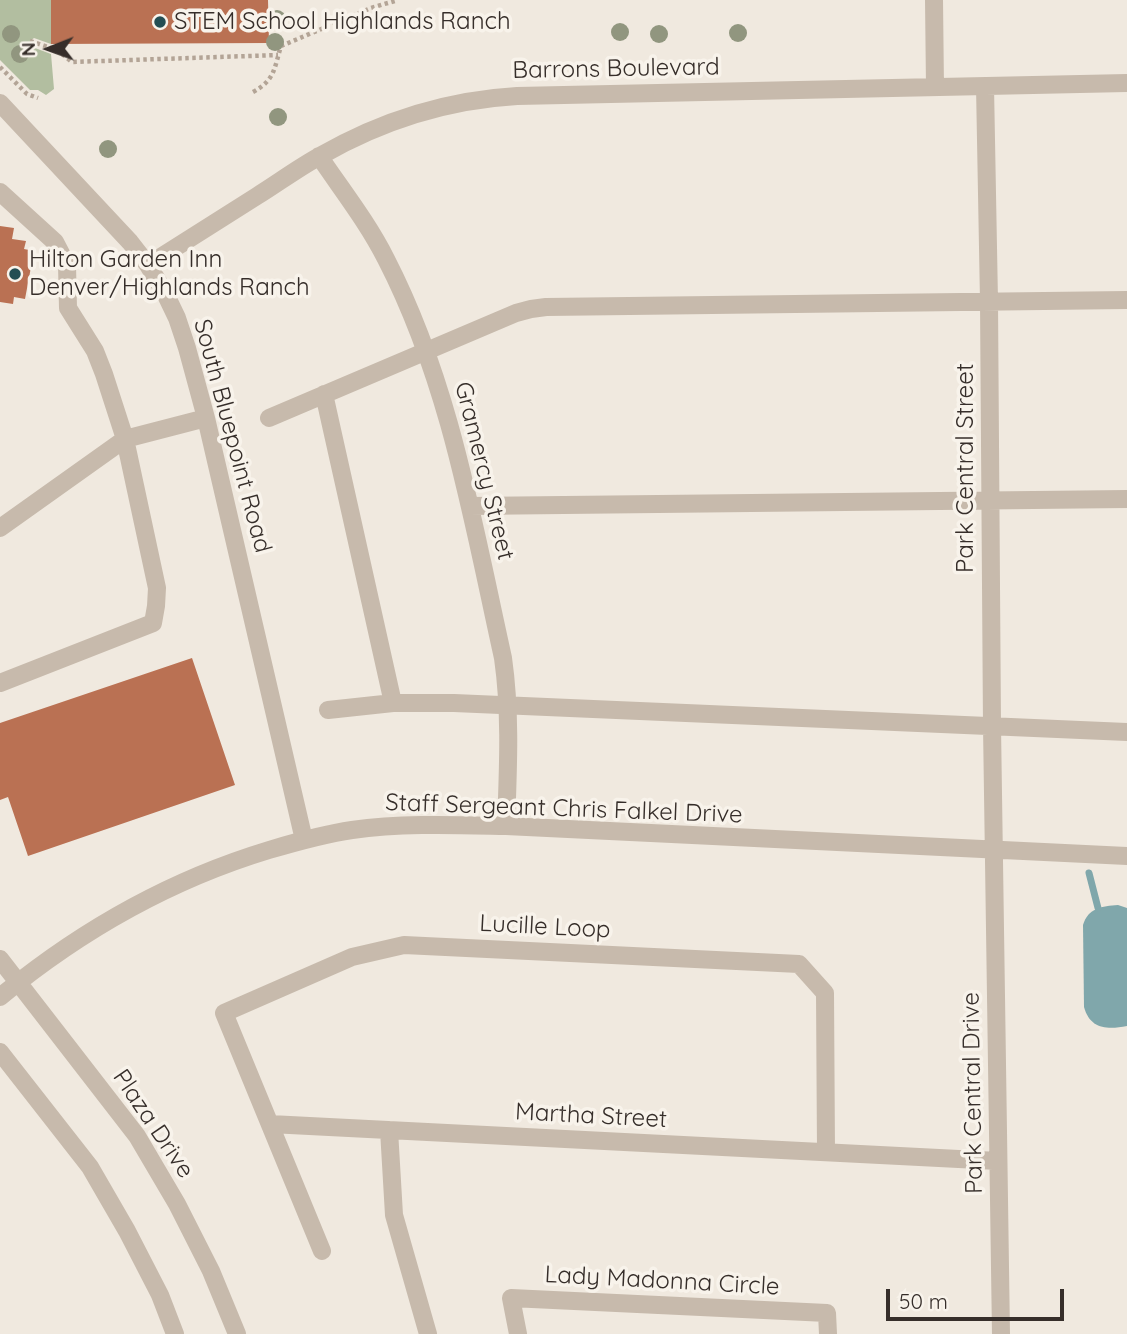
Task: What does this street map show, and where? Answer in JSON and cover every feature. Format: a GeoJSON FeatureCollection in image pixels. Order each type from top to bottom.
{"type":"FeatureCollection","features":[{"type":"Feature","properties":{"kind":"street"},"geometry":{"type":"LineString","coordinates":[[934,0],[935,87]]}},
{"type":"Feature","properties":{"kind":"street","name":"Barrons Boulevard"},"geometry":{"type":"LineString","coordinates":[[148,265],[319,156],[396,120],[474,100],[517,96],[1127,83]]}},
{"type":"Feature","properties":{"kind":"street","name":"Park Central Street"},"geometry":{"type":"LineString","coordinates":[[985,86],[994,850]]}},
{"type":"Feature","properties":{"kind":"street","name":"South Bluepoint Road"},"geometry":{"type":"LineString","coordinates":[[0,103],[123,234],[148,265],[177,318],[206,418],[304,840]]}},
{"type":"Feature","properties":{"kind":"street","name":"Gramercy Street"},"geometry":{"type":"LineString","coordinates":[[319,156],[383,252],[426,350],[445,410],[470,506],[503,658],[509,704],[506,826]]}},
{"type":"Feature","properties":{"kind":"street"},"geometry":{"type":"LineString","coordinates":[[0,192],[55,242],[67,265],[68,309],[95,351],[125,439],[157,588],[153,622],[0,683]]}},
{"type":"Feature","properties":{"kind":"street"},"geometry":{"type":"LineString","coordinates":[[269,418],[516,313],[546,307],[1127,300]]}},
{"type":"Feature","properties":{"kind":"street"},"geometry":{"type":"LineString","coordinates":[[324,394],[394,703]]}},
{"type":"Feature","properties":{"kind":"street"},"geometry":{"type":"LineString","coordinates":[[0,528],[125,439],[206,418]]}},
{"type":"Feature","properties":{"kind":"street"},"geometry":{"type":"LineString","coordinates":[[470,506],[1127,499]]}},
{"type":"Feature","properties":{"kind":"street"},"geometry":{"type":"LineString","coordinates":[[328,710],[394,703],[509,704],[1127,732]]}},
{"type":"Feature","properties":{"kind":"street","name":"Staff Sergeant Chris Falkel Drive"},"geometry":{"type":"LineString","coordinates":[[0,996],[79,938],[161,892],[236,860],[349,830],[395,826],[506,826],[1127,856]]}},
{"type":"Feature","properties":{"kind":"street","name":"Park Central Drive"},"geometry":{"type":"LineString","coordinates":[[994,850],[1001,1334]]}},
{"type":"Feature","properties":{"kind":"street","name":"Lucille Loop"},"geometry":{"type":"LineString","coordinates":[[321,1251],[224,1013],[352,957],[404,945],[799,964],[825,993],[826,1152]]}},
{"type":"Feature","properties":{"kind":"street","name":"Plaza Drive"},"geometry":{"type":"LineString","coordinates":[[0,959],[138,1136],[200,1249],[237,1334]]}},
{"type":"Feature","properties":{"kind":"street"},"geometry":{"type":"LineString","coordinates":[[0,1052],[90,1167],[160,1295],[175,1334]]}},
{"type":"Feature","properties":{"kind":"street"},"geometry":{"type":"LineString","coordinates":[[270,1124],[389,1130],[394,1215],[428,1334]]}},
{"type":"Feature","properties":{"kind":"street","name":"Martha Street"},"geometry":{"type":"LineString","coordinates":[[389,1130],[998,1161]]}},
{"type":"Feature","properties":{"kind":"street","name":"Lady Madonna Circle"},"geometry":{"type":"LineString","coordinates":[[518,1334],[511,1298],[827,1313],[828,1334]]}},
{"type":"Feature","properties":{"kind":"path"},"geometry":{"type":"LineString","coordinates":[[253,92],[268,84],[281,46],[398,0]]}},
{"type":"Feature","properties":{"kind":"path"},"geometry":{"type":"LineString","coordinates":[[30,41],[57,50],[72,62],[278,55]]}},
{"type":"Feature","properties":{"kind":"path"},"geometry":{"type":"LineString","coordinates":[[0,66],[27,94],[38,98]]}},
{"type":"Feature","properties":{"kind":"green space"},"geometry":{"type":"Polygon","coordinates":[[[0,0],[51,0],[51,44],[34,38],[30,41],[35,48],[51,54],[54,89],[46,95],[38,90],[30,90],[0,60],[0,0]]]}},
{"type":"Feature","properties":{"kind":"water"},"geometry":{"type":"Polygon","coordinates":[[[1118,905],[1127,908],[1127,1026],[1106,1028],[1090,1020],[1084,1007],[1083,925],[1092,911],[1118,905]]]}},
{"type":"Feature","properties":{"kind":"building","name":"STEM School Highlands Ranch"},"geometry":{"type":"Polygon","coordinates":[[[51,0],[268,0],[269,43],[51,44],[51,0]]]}},
{"type":"Feature","properties":{"kind":"building","name":"Hilton Garden Inn Denver/Highlands Ranch"},"geometry":{"type":"Polygon","coordinates":[[[0,226],[14,228],[12,239],[26,241],[24,249],[34,251],[25,299],[14,297],[13,304],[0,302],[0,226]]]}},
{"type":"Feature","properties":{"kind":"building"},"geometry":{"type":"Polygon","coordinates":[[[192,658],[235,785],[28,856],[8,797],[0,800],[0,723],[192,658]]]}},
{"type":"Feature","properties":{"kind":"waterway"},"geometry":{"type":"LineString","coordinates":[[1089,873],[1098,908]]}},
{"type":"Feature","properties":{"kind":"place","name":"STEM School Highlands Ranch"},"geometry":{"type":"Point","coordinates":[160,22]}},
{"type":"Feature","properties":{"kind":"place","name":"Hilton Garden Inn Denver/Highlands Ranch"},"geometry":{"type":"Point","coordinates":[15,274]}}]}
